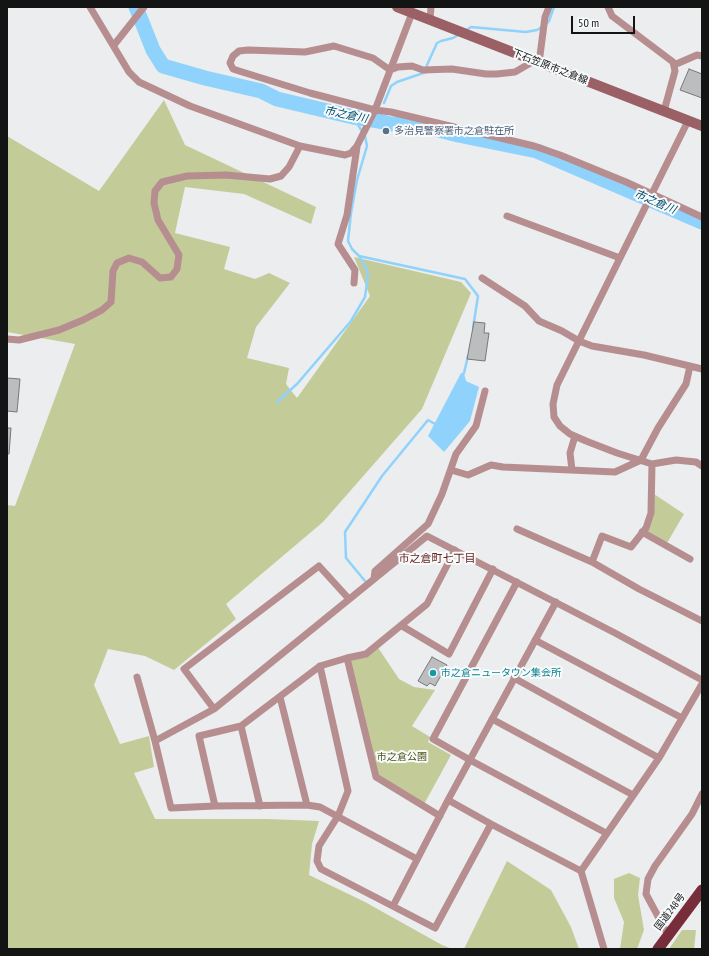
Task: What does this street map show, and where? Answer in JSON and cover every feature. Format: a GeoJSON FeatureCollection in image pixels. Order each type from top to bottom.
{"type":"FeatureCollection","features":[{"type":"Feature","properties":{"kind":"highway","name":"国道248号"},"geometry":{"type":"LineString","coordinates":[[658,949],[702,890]]}},
{"type":"Feature","properties":{"kind":"main road","name":"下石笠原市之倉線"},"geometry":{"type":"LineString","coordinates":[[398,7],[702,126]]}},
{"type":"Feature","properties":{"kind":"street"},"geometry":{"type":"LineString","coordinates":[[90,7],[129,72],[139,82],[190,106],[300,146],[345,155],[351,153],[357,146],[375,110],[412,13]]}},
{"type":"Feature","properties":{"kind":"street"},"geometry":{"type":"LineString","coordinates":[[114,45],[144,7]]}},
{"type":"Feature","properties":{"kind":"street"},"geometry":{"type":"LineString","coordinates":[[430,20],[431,7]]}},
{"type":"Feature","properties":{"kind":"street"},"geometry":{"type":"LineString","coordinates":[[390,70],[398,67],[412,66],[426,70],[452,69],[486,74],[515,72],[536,62],[545,17],[549,7]]}},
{"type":"Feature","properties":{"kind":"street"},"geometry":{"type":"LineString","coordinates":[[608,7],[612,16],[673,62],[674,71],[664,111]]}},
{"type":"Feature","properties":{"kind":"street"},"geometry":{"type":"LineString","coordinates":[[390,70],[373,58],[334,46],[306,52],[239,51],[233,56],[230,63],[233,69],[310,93],[375,110],[391,112],[534,146],[560,155],[702,217]]}},
{"type":"Feature","properties":{"kind":"street"},"geometry":{"type":"LineString","coordinates":[[674,65],[697,55],[702,56]]}},
{"type":"Feature","properties":{"kind":"street"},"geometry":{"type":"LineString","coordinates":[[688,121],[557,385],[553,404],[554,417],[560,426],[576,436],[618,453],[652,464],[676,460],[696,462],[702,466]]}},
{"type":"Feature","properties":{"kind":"street"},"geometry":{"type":"LineString","coordinates":[[7,339],[19,340],[59,330],[102,310],[111,302],[113,271],[117,263],[129,258],[142,262],[160,278],[171,277],[177,269],[179,255],[158,220],[154,203],[155,190],[162,182],[187,176],[226,175],[270,179],[281,176],[289,167],[300,146]]}},
{"type":"Feature","properties":{"kind":"street"},"geometry":{"type":"LineString","coordinates":[[354,283],[355,270],[338,244],[347,216],[357,146]]}},
{"type":"Feature","properties":{"kind":"street"},"geometry":{"type":"LineString","coordinates":[[507,216],[620,258]]}},
{"type":"Feature","properties":{"kind":"street"},"geometry":{"type":"LineString","coordinates":[[482,278],[525,306],[539,320],[592,346],[644,355],[702,369]]}},
{"type":"Feature","properties":{"kind":"street"},"geometry":{"type":"LineString","coordinates":[[451,470],[468,475],[491,465],[502,467],[615,472],[641,460],[658,428],[686,384],[690,366]]}},
{"type":"Feature","properties":{"kind":"street"},"geometry":{"type":"LineString","coordinates":[[374,579],[375,571],[428,524],[442,494],[456,454],[476,426],[485,391]]}},
{"type":"Feature","properties":{"kind":"street"},"geometry":{"type":"LineString","coordinates":[[572,470],[570,453],[576,436]]}},
{"type":"Feature","properties":{"kind":"street"},"geometry":{"type":"LineString","coordinates":[[592,562],[602,536],[631,546],[646,528],[651,513],[652,464]]}},
{"type":"Feature","properties":{"kind":"street"},"geometry":{"type":"LineString","coordinates":[[517,529],[592,562],[639,589],[702,621]]}},
{"type":"Feature","properties":{"kind":"street"},"geometry":{"type":"LineString","coordinates":[[642,532],[690,559]]}},
{"type":"Feature","properties":{"kind":"street"},"geometry":{"type":"LineString","coordinates":[[155,741],[214,709],[427,536],[493,569],[702,680]]}},
{"type":"Feature","properties":{"kind":"street"},"geometry":{"type":"LineString","coordinates":[[215,806],[199,736],[241,726],[320,666],[366,654],[427,604],[455,550]]}},
{"type":"Feature","properties":{"kind":"street"},"geometry":{"type":"LineString","coordinates":[[214,709],[184,669],[319,566],[349,599]]}},
{"type":"Feature","properties":{"kind":"street"},"geometry":{"type":"LineString","coordinates":[[402,626],[449,654],[493,569]]}},
{"type":"Feature","properties":{"kind":"street"},"geometry":{"type":"LineString","coordinates":[[517,582],[433,739],[606,833]]}},
{"type":"Feature","properties":{"kind":"street"},"geometry":{"type":"LineString","coordinates":[[393,906],[448,800],[556,602]]}},
{"type":"Feature","properties":{"kind":"street"},"geometry":{"type":"LineString","coordinates":[[535,640],[682,718]]}},
{"type":"Feature","properties":{"kind":"street"},"geometry":{"type":"LineString","coordinates":[[347,658],[376,777],[440,816]]}},
{"type":"Feature","properties":{"kind":"street"},"geometry":{"type":"LineString","coordinates":[[320,666],[348,791],[338,816],[319,846],[317,861],[321,869],[435,928],[491,824]]}},
{"type":"Feature","properties":{"kind":"street"},"geometry":{"type":"LineString","coordinates":[[137,677],[155,741],[171,808],[215,806],[320,807],[417,859]]}},
{"type":"Feature","properties":{"kind":"street"},"geometry":{"type":"LineString","coordinates":[[514,678],[659,758]]}},
{"type":"Feature","properties":{"kind":"street"},"geometry":{"type":"LineString","coordinates":[[581,870],[659,758],[702,684]]}},
{"type":"Feature","properties":{"kind":"street"},"geometry":{"type":"LineString","coordinates":[[280,697],[307,806]]}},
{"type":"Feature","properties":{"kind":"street"},"geometry":{"type":"LineString","coordinates":[[492,719],[633,795]]}},
{"type":"Feature","properties":{"kind":"street"},"geometry":{"type":"LineString","coordinates":[[241,726],[260,806]]}},
{"type":"Feature","properties":{"kind":"street"},"geometry":{"type":"LineString","coordinates":[[668,935],[646,894],[648,879],[655,866],[692,814],[702,794]]}},
{"type":"Feature","properties":{"kind":"street"},"geometry":{"type":"LineString","coordinates":[[448,800],[491,824],[581,870],[604,949]]}},
{"type":"Feature","properties":{"kind":"green space"},"geometry":{"type":"Polygon","coordinates":[[[164,100],[185,145],[316,207],[311,224],[244,194],[185,187],[175,233],[230,247],[224,269],[255,279],[269,273],[290,283],[256,327],[247,358],[289,368],[286,384],[297,398],[370,296],[354,257],[461,282],[471,293],[422,409],[323,522],[226,604],[236,619],[174,670],[145,656],[108,649],[94,685],[120,744],[149,736],[154,767],[134,773],[155,819],[268,819],[319,821],[312,844],[309,875],[365,902],[442,945],[452,949],[7,949],[7,505],[15,506],[75,344],[7,332],[7,136],[99,191],[164,100]]]}},
{"type":"Feature","properties":{"kind":"green space"},"geometry":{"type":"Polygon","coordinates":[[[654,494],[684,514],[667,543],[647,532],[654,494]]]}},
{"type":"Feature","properties":{"kind":"green space","name":"市之倉公園"},"geometry":{"type":"Polygon","coordinates":[[[377,646],[399,679],[414,687],[435,690],[412,726],[430,737],[428,742],[451,755],[423,806],[376,777],[347,658],[377,646]]]}},
{"type":"Feature","properties":{"kind":"green space"},"geometry":{"type":"Polygon","coordinates":[[[507,861],[551,890],[571,927],[579,949],[464,949],[507,861]]]}},
{"type":"Feature","properties":{"kind":"green space"},"geometry":{"type":"Polygon","coordinates":[[[629,873],[640,878],[638,895],[644,930],[637,949],[620,949],[624,922],[614,898],[614,879],[629,873]]]}},
{"type":"Feature","properties":{"kind":"green space"},"geometry":{"type":"Polygon","coordinates":[[[682,930],[696,930],[694,949],[669,949],[682,930]]]}},
{"type":"Feature","properties":{"kind":"water"},"geometry":{"type":"Polygon","coordinates":[[[461,373],[464,373],[466,381],[479,387],[470,421],[444,452],[428,436],[461,373]]]}},
{"type":"Feature","properties":{"kind":"building"},"geometry":{"type":"Polygon","coordinates":[[[689,69],[702,74],[702,98],[680,90],[689,69]]]}},
{"type":"Feature","properties":{"kind":"building"},"geometry":{"type":"Polygon","coordinates":[[[474,322],[485,323],[484,333],[489,333],[485,361],[467,359],[474,322]]]}},
{"type":"Feature","properties":{"kind":"building"},"geometry":{"type":"Polygon","coordinates":[[[7,378],[20,379],[17,412],[7,411],[7,378]]]}},
{"type":"Feature","properties":{"kind":"building"},"geometry":{"type":"Polygon","coordinates":[[[7,428],[11,428],[9,454],[7,454],[7,428]]]}},
{"type":"Feature","properties":{"kind":"building","name":"市之倉ニュータウン集会所"},"geometry":{"type":"Polygon","coordinates":[[[432,657],[447,665],[435,686],[430,683],[427,686],[418,681],[432,657]]]}},
{"type":"Feature","properties":{"kind":"waterway","name":"市之倉川"},"geometry":{"type":"LineString","coordinates":[[136,7],[153,50],[163,66],[205,78],[261,91],[277,99],[353,117],[390,124],[416,124],[458,135],[537,151],[702,222]]}},
{"type":"Feature","properties":{"kind":"waterway"},"geometry":{"type":"LineString","coordinates":[[546,24],[549,21],[554,7]]}},
{"type":"Feature","properties":{"kind":"waterway"},"geometry":{"type":"LineString","coordinates":[[465,31],[471,27],[526,32],[537,30],[542,27]]}},
{"type":"Feature","properties":{"kind":"waterway"},"geometry":{"type":"LineString","coordinates":[[384,103],[391,86],[397,82],[426,72],[427,65],[437,43],[460,34]]}},
{"type":"Feature","properties":{"kind":"waterway"},"geometry":{"type":"LineString","coordinates":[[277,402],[297,384],[351,321],[365,297],[368,275],[366,267],[359,256],[352,249],[348,241],[357,180],[367,146],[365,136],[353,117]]}},
{"type":"Feature","properties":{"kind":"waterway"},"geometry":{"type":"LineString","coordinates":[[359,256],[465,279],[478,296],[473,328]]}},
{"type":"Feature","properties":{"kind":"waterway"},"geometry":{"type":"LineString","coordinates":[[464,373],[468,356]]}},
{"type":"Feature","properties":{"kind":"waterway"},"geometry":{"type":"LineString","coordinates":[[365,581],[346,558],[345,532],[382,476],[428,420],[435,424]]}},
{"type":"Feature","properties":{"kind":"place","name":"多治見警察署市之倉駐在所"},"geometry":{"type":"Point","coordinates":[386,131]}},
{"type":"Feature","properties":{"kind":"place","name":"市之倉ニュータウン集会所"},"geometry":{"type":"Point","coordinates":[433,673]}},
{"type":"Feature","properties":{"kind":"district","name":"市之倉町七丁目"},"geometry":{"type":"Point","coordinates":[437,559]}}]}
